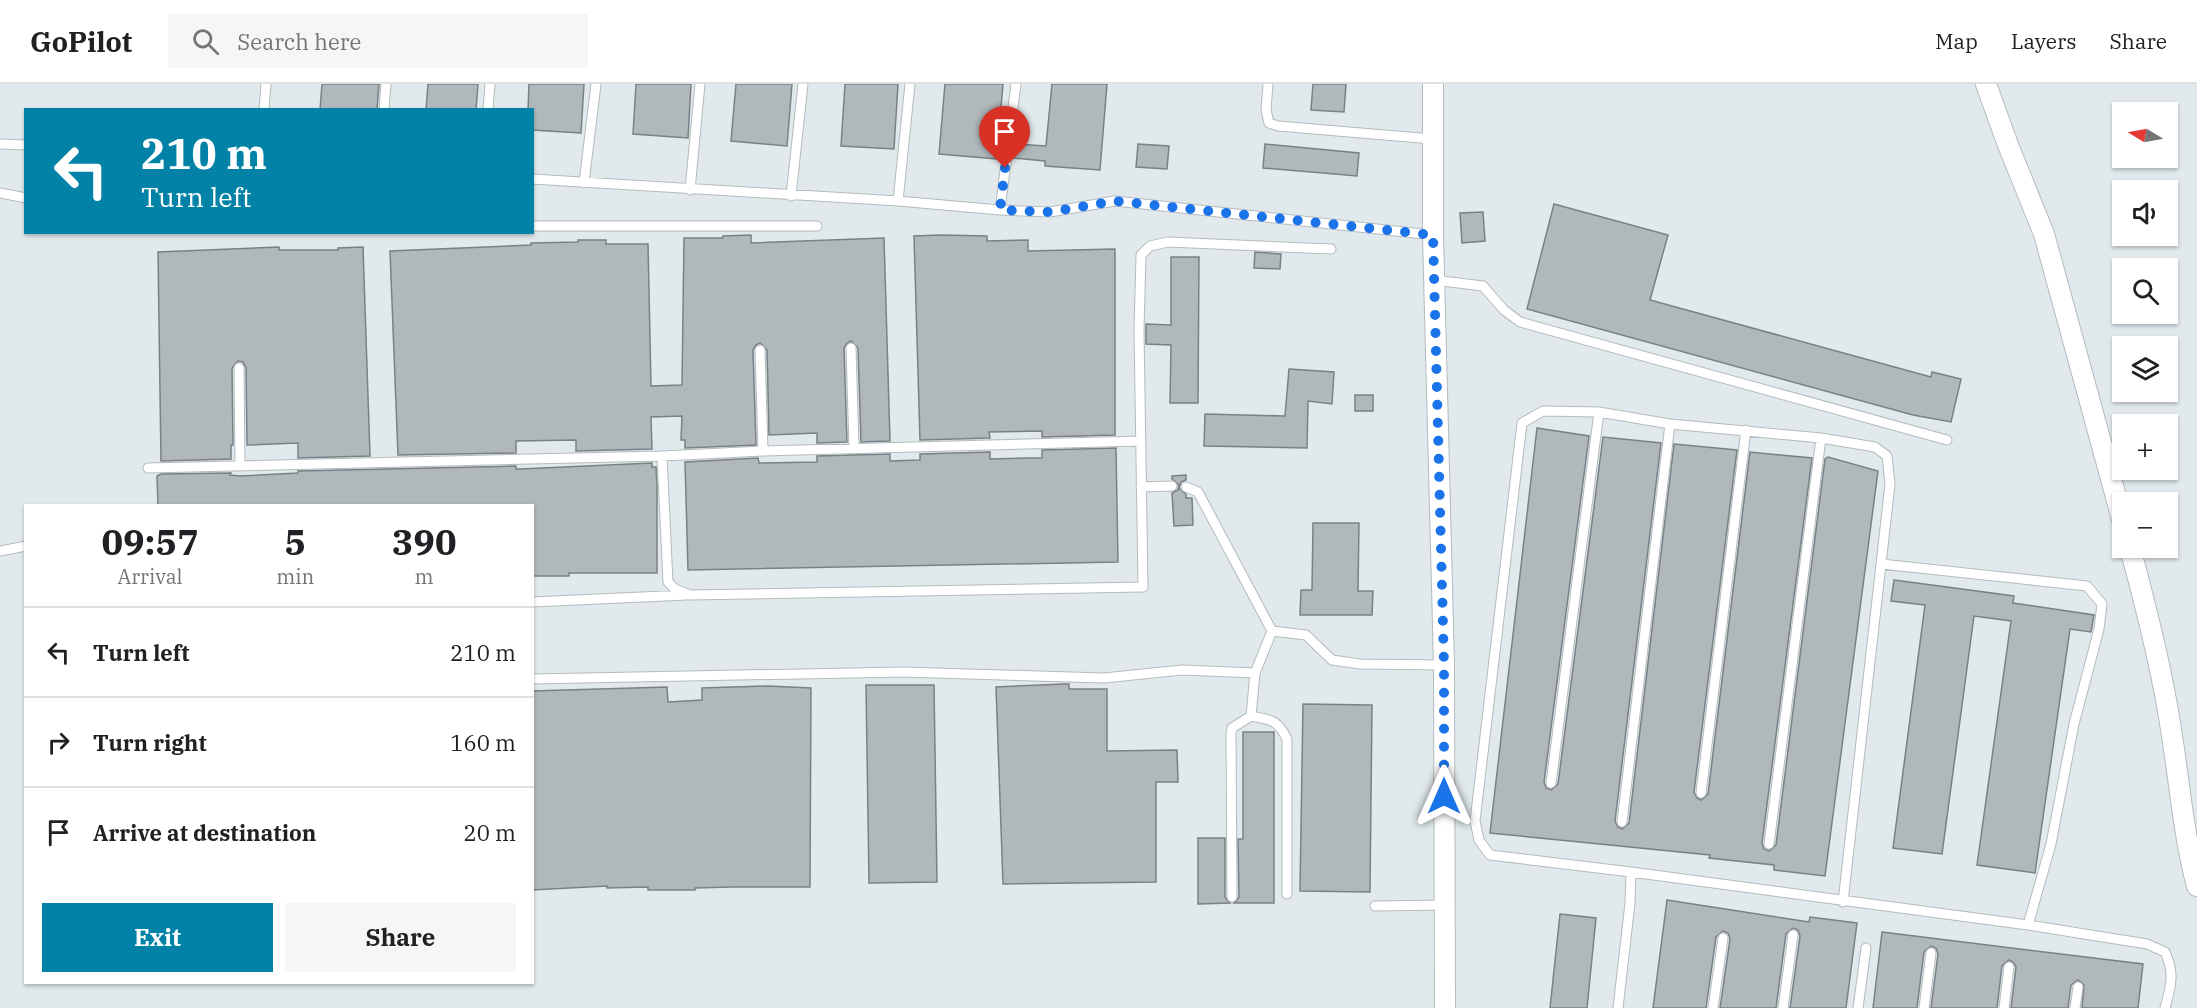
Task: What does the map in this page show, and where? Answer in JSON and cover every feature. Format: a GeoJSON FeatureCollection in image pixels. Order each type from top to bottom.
{"type":"FeatureCollection","features":[{"type":"Feature","properties":{"kind":"street"},"geometry":{"type":"LineString","coordinates":[[1433,84],[1433,235],[1444,665],[1445,1008]]}},
{"type":"Feature","properties":{"kind":"street"},"geometry":{"type":"LineString","coordinates":[[1986,84],[2044,234],[2115,492]]}},
{"type":"Feature","properties":{"kind":"street"},"geometry":{"type":"LineString","coordinates":[[2133,558],[2150,618],[2172,735],[2188,852],[2197,886]]}},
{"type":"Feature","properties":{"kind":"lane"},"geometry":{"type":"LineString","coordinates":[[264,108],[266,84]]}},
{"type":"Feature","properties":{"kind":"lane"},"geometry":{"type":"LineString","coordinates":[[384,108],[386,84]]}},
{"type":"Feature","properties":{"kind":"lane"},"geometry":{"type":"LineString","coordinates":[[488,108],[490,84]]}},
{"type":"Feature","properties":{"kind":"lane"},"geometry":{"type":"LineString","coordinates":[[584,183],[596,84]]}},
{"type":"Feature","properties":{"kind":"lane"},"geometry":{"type":"LineString","coordinates":[[690,190],[700,84]]}},
{"type":"Feature","properties":{"kind":"lane"},"geometry":{"type":"LineString","coordinates":[[791,196],[802,84]]}},
{"type":"Feature","properties":{"kind":"lane"},"geometry":{"type":"LineString","coordinates":[[898,201],[910,84]]}},
{"type":"Feature","properties":{"kind":"lane"},"geometry":{"type":"LineString","coordinates":[[1000,210],[1016,84]]}},
{"type":"Feature","properties":{"kind":"lane"},"geometry":{"type":"LineString","coordinates":[[1268,84],[1266,110],[1269,123],[1278,126],[1432,139]]}},
{"type":"Feature","properties":{"kind":"lane"},"geometry":{"type":"LineString","coordinates":[[0,144],[24,145]]}},
{"type":"Feature","properties":{"kind":"lane"},"geometry":{"type":"LineString","coordinates":[[534,179],[1050,212],[1115,201],[1433,235]]}},
{"type":"Feature","properties":{"kind":"lane"},"geometry":{"type":"LineString","coordinates":[[0,193],[24,198]]}},
{"type":"Feature","properties":{"kind":"lane"},"geometry":{"type":"LineString","coordinates":[[534,226],[817,226]]}},
{"type":"Feature","properties":{"kind":"lane"},"geometry":{"type":"LineString","coordinates":[[534,602],[690,595],[1143,587],[1139,330],[1141,255],[1150,246],[1168,242],[1330,249]]}},
{"type":"Feature","properties":{"kind":"lane"},"geometry":{"type":"LineString","coordinates":[[1434,280],[1483,286],[1504,310],[1520,322],[1947,440]]}},
{"type":"Feature","properties":{"kind":"lane"},"geometry":{"type":"LineString","coordinates":[[851,348],[854,449]]}},
{"type":"Feature","properties":{"kind":"lane"},"geometry":{"type":"LineString","coordinates":[[760,350],[763,451]]}},
{"type":"Feature","properties":{"kind":"lane"},"geometry":{"type":"LineString","coordinates":[[239,368],[240,466]]}},
{"type":"Feature","properties":{"kind":"lane"},"geometry":{"type":"LineString","coordinates":[[1843,902],[1890,484],[1887,456],[1875,447],[1821,438],[1670,424],[1599,412],[1543,411],[1522,423],[1475,821],[1479,840],[1490,855],[1631,872],[1843,902],[2028,925],[2146,944],[2165,952],[2172,966],[2172,982],[2165,1008]]}},
{"type":"Feature","properties":{"kind":"lane"},"geometry":{"type":"LineString","coordinates":[[1551,783],[1599,412]]}},
{"type":"Feature","properties":{"kind":"lane"},"geometry":{"type":"LineString","coordinates":[[1622,822],[1670,424]]}},
{"type":"Feature","properties":{"kind":"lane"},"geometry":{"type":"LineString","coordinates":[[1701,793],[1746,430]]}},
{"type":"Feature","properties":{"kind":"lane"},"geometry":{"type":"LineString","coordinates":[[1769,844],[1821,438]]}},
{"type":"Feature","properties":{"kind":"lane"},"geometry":{"type":"LineString","coordinates":[[148,468],[662,456],[763,451],[1141,441]]}},
{"type":"Feature","properties":{"kind":"lane"},"geometry":{"type":"LineString","coordinates":[[662,456],[668,582],[675,589],[690,595]]}},
{"type":"Feature","properties":{"kind":"lane"},"geometry":{"type":"LineString","coordinates":[[1141,488],[1172,486]]}},
{"type":"Feature","properties":{"kind":"lane"},"geometry":{"type":"LineString","coordinates":[[1186,487],[1198,492],[1272,631],[1255,673],[1251,716]]}},
{"type":"Feature","properties":{"kind":"lane"},"geometry":{"type":"LineString","coordinates":[[0,551],[24,546]]}},
{"type":"Feature","properties":{"kind":"lane"},"geometry":{"type":"LineString","coordinates":[[1881,564],[2087,586],[2102,604],[2099,629],[2074,724],[2051,844],[2028,925]]}},
{"type":"Feature","properties":{"kind":"lane"},"geometry":{"type":"LineString","coordinates":[[1272,631],[1306,635],[1332,660],[1360,664],[1444,665]]}},
{"type":"Feature","properties":{"kind":"lane"},"geometry":{"type":"LineString","coordinates":[[534,679],[903,672],[1104,678],[1182,670],[1255,673]]}},
{"type":"Feature","properties":{"kind":"lane"},"geometry":{"type":"LineString","coordinates":[[1232,897],[1231,733],[1232,728],[1251,716],[1273,720],[1280,725],[1287,739],[1287,894]]}},
{"type":"Feature","properties":{"kind":"lane"},"geometry":{"type":"LineString","coordinates":[[1618,1008],[1630,903],[1631,872]]}},
{"type":"Feature","properties":{"kind":"lane"},"geometry":{"type":"LineString","coordinates":[[1375,906],[1445,905]]}},
{"type":"Feature","properties":{"kind":"lane"},"geometry":{"type":"LineString","coordinates":[[1783,1008],[1793,936]]}},
{"type":"Feature","properties":{"kind":"lane"},"geometry":{"type":"LineString","coordinates":[[1713,1008],[1723,938]]}},
{"type":"Feature","properties":{"kind":"lane"},"geometry":{"type":"LineString","coordinates":[[1858,1008],[1866,948]]}},
{"type":"Feature","properties":{"kind":"lane"},"geometry":{"type":"LineString","coordinates":[[1924,1008],[1931,953]]}},
{"type":"Feature","properties":{"kind":"lane"},"geometry":{"type":"LineString","coordinates":[[2004,1008],[2009,967]]}},
{"type":"Feature","properties":{"kind":"lane"},"geometry":{"type":"LineString","coordinates":[[2075,1008],[2078,987]]}},
{"type":"Feature","properties":{"kind":"building"},"geometry":{"type":"Polygon","coordinates":[[[322,84],[379,84],[377,108],[320,108],[322,84]]]}},
{"type":"Feature","properties":{"kind":"building"},"geometry":{"type":"Polygon","coordinates":[[[428,84],[478,84],[476,108],[426,108],[428,84]]]}},
{"type":"Feature","properties":{"kind":"building"},"geometry":{"type":"Polygon","coordinates":[[[529,84],[584,84],[581,133],[534,130],[534,108],[528,108],[529,84]]]}},
{"type":"Feature","properties":{"kind":"building"},"geometry":{"type":"Polygon","coordinates":[[[636,84],[691,84],[688,138],[633,134],[636,84]]]}},
{"type":"Feature","properties":{"kind":"building"},"geometry":{"type":"Polygon","coordinates":[[[736,84],[792,84],[787,146],[731,141],[736,84]]]}},
{"type":"Feature","properties":{"kind":"building"},"geometry":{"type":"Polygon","coordinates":[[[845,84],[898,84],[894,149],[841,146],[845,84]]]}},
{"type":"Feature","properties":{"kind":"building"},"geometry":{"type":"Polygon","coordinates":[[[945,84],[1003,84],[998,142],[1002,143],[1000,157],[997,159],[939,154],[945,84]]]}},
{"type":"Feature","properties":{"kind":"building"},"geometry":{"type":"Polygon","coordinates":[[[1052,84],[1107,84],[1100,170],[1045,166],[1045,161],[1013,158],[1015,144],[1046,146],[1052,84]]]}},
{"type":"Feature","properties":{"kind":"building"},"geometry":{"type":"Polygon","coordinates":[[[1313,84],[1346,84],[1344,112],[1311,110],[1313,84]]]}},
{"type":"Feature","properties":{"kind":"building"},"geometry":{"type":"Polygon","coordinates":[[[1138,144],[1169,146],[1167,169],[1136,167],[1138,144]]]}},
{"type":"Feature","properties":{"kind":"building"},"geometry":{"type":"Polygon","coordinates":[[[1265,144],[1359,153],[1357,176],[1263,168],[1265,144]]]}},
{"type":"Feature","properties":{"kind":"building"},"geometry":{"type":"Polygon","coordinates":[[[1554,204],[1668,235],[1650,300],[1931,377],[1932,372],[1961,379],[1951,422],[1913,415],[1527,309],[1554,204]]]}},
{"type":"Feature","properties":{"kind":"building"},"geometry":{"type":"Polygon","coordinates":[[[1483,212],[1485,241],[1462,243],[1460,213],[1483,212]]]}},
{"type":"Feature","properties":{"kind":"building"},"geometry":{"type":"Polygon","coordinates":[[[751,235],[751,243],[884,238],[890,441],[861,442],[858,348],[851,341],[844,348],[847,442],[817,443],[817,433],[769,435],[767,350],[760,343],[753,350],[756,445],[685,448],[685,440],[681,440],[682,416],[651,417],[652,449],[576,451],[576,440],[516,441],[516,453],[398,455],[390,251],[531,245],[531,243],[578,242],[578,240],[606,240],[606,244],[648,244],[651,386],[682,385],[684,238],[751,235]]]}},
{"type":"Feature","properties":{"kind":"building"},"geometry":{"type":"Polygon","coordinates":[[[914,236],[987,236],[987,241],[1028,240],[1028,251],[1115,249],[1115,435],[1042,437],[1042,431],[989,432],[990,438],[920,440],[914,236]]]}},
{"type":"Feature","properties":{"kind":"building"},"geometry":{"type":"Polygon","coordinates":[[[279,247],[279,250],[338,250],[338,248],[363,247],[370,456],[298,458],[298,443],[247,445],[246,368],[243,362],[238,361],[232,368],[233,445],[231,445],[231,459],[161,461],[158,252],[279,247]]]}},
{"type":"Feature","properties":{"kind":"building"},"geometry":{"type":"Polygon","coordinates":[[[1255,252],[1281,254],[1280,269],[1254,268],[1255,252]]]}},
{"type":"Feature","properties":{"kind":"building"},"geometry":{"type":"Polygon","coordinates":[[[1171,257],[1199,257],[1198,403],[1170,403],[1171,345],[1146,344],[1146,324],[1171,325],[1171,257]]]}},
{"type":"Feature","properties":{"kind":"building"},"geometry":{"type":"Polygon","coordinates":[[[1289,369],[1334,372],[1332,404],[1308,401],[1307,448],[1204,446],[1205,414],[1285,416],[1289,369]]]}},
{"type":"Feature","properties":{"kind":"building"},"geometry":{"type":"Polygon","coordinates":[[[1355,395],[1373,395],[1373,411],[1355,411],[1355,395]]]}},
{"type":"Feature","properties":{"kind":"building"},"geometry":{"type":"Polygon","coordinates":[[[1537,428],[1589,436],[1544,782],[1546,788],[1551,790],[1558,784],[1603,437],[1661,443],[1615,821],[1622,829],[1629,823],[1674,444],[1737,450],[1694,792],[1701,800],[1708,794],[1750,452],[1812,458],[1762,843],[1764,849],[1769,851],[1776,845],[1825,459],[1828,457],[1878,471],[1825,876],[1774,870],[1774,865],[1709,858],[1710,855],[1490,833],[1537,428]]]}},
{"type":"Feature","properties":{"kind":"building"},"geometry":{"type":"Polygon","coordinates":[[[1116,448],[1118,562],[688,570],[685,462],[758,458],[759,463],[817,462],[817,456],[890,454],[890,461],[920,460],[920,454],[990,452],[990,459],[1042,458],[1042,450],[1116,448]]]}},
{"type":"Feature","properties":{"kind":"building"},"geometry":{"type":"Polygon","coordinates":[[[652,463],[652,467],[656,467],[657,486],[657,573],[569,573],[569,576],[534,576],[534,504],[158,504],[157,476],[161,474],[231,473],[230,475],[240,476],[298,473],[298,471],[516,466],[516,469],[652,463]]]}},
{"type":"Feature","properties":{"kind":"building"},"geometry":{"type":"Polygon","coordinates":[[[1186,475],[1186,480],[1181,482],[1179,488],[1186,494],[1186,498],[1192,498],[1193,525],[1174,526],[1172,493],[1178,490],[1179,485],[1172,479],[1172,476],[1186,475]]]}},
{"type":"Feature","properties":{"kind":"building"},"geometry":{"type":"Polygon","coordinates":[[[1313,523],[1359,523],[1358,591],[1373,591],[1372,615],[1300,615],[1301,590],[1312,590],[1313,523]]]}},
{"type":"Feature","properties":{"kind":"building"},"geometry":{"type":"Polygon","coordinates":[[[1894,580],[2014,596],[2013,603],[2094,615],[2091,632],[2070,629],[2035,873],[1977,865],[2011,621],[1974,616],[1942,854],[1893,848],[1925,605],[1891,601],[1894,580]]]}},
{"type":"Feature","properties":{"kind":"building"},"geometry":{"type":"Polygon","coordinates":[[[1069,684],[1069,689],[1107,689],[1107,751],[1177,750],[1178,782],[1156,782],[1156,882],[1003,884],[996,687],[1069,684]]]}},
{"type":"Feature","properties":{"kind":"building"},"geometry":{"type":"Polygon","coordinates":[[[866,685],[934,685],[937,882],[869,883],[866,685]]]}},
{"type":"Feature","properties":{"kind":"building"},"geometry":{"type":"Polygon","coordinates":[[[768,686],[811,688],[810,887],[648,890],[648,887],[607,888],[607,886],[534,890],[534,691],[667,687],[668,702],[702,700],[702,688],[768,686]]]}},
{"type":"Feature","properties":{"kind":"building"},"geometry":{"type":"Polygon","coordinates":[[[1303,704],[1372,705],[1370,892],[1300,891],[1303,704]]]}},
{"type":"Feature","properties":{"kind":"building"},"geometry":{"type":"Polygon","coordinates":[[[1243,732],[1274,732],[1274,903],[1234,903],[1239,897],[1238,839],[1243,839],[1243,732]]]}},
{"type":"Feature","properties":{"kind":"building"},"geometry":{"type":"Polygon","coordinates":[[[1198,838],[1225,838],[1225,897],[1230,903],[1198,904],[1198,838]]]}},
{"type":"Feature","properties":{"kind":"building"},"geometry":{"type":"Polygon","coordinates":[[[1667,900],[1809,922],[1810,917],[1857,923],[1846,1008],[1790,1008],[1800,936],[1798,930],[1793,928],[1786,934],[1776,1008],[1720,1008],[1730,939],[1728,933],[1723,931],[1716,937],[1706,1008],[1653,1008],[1667,900]]]}},
{"type":"Feature","properties":{"kind":"building"},"geometry":{"type":"Polygon","coordinates":[[[1560,914],[1596,918],[1587,1008],[1550,1008],[1560,914]]]}},
{"type":"Feature","properties":{"kind":"building"},"geometry":{"type":"Polygon","coordinates":[[[1882,932],[2143,964],[2138,1008],[2082,1008],[2084,985],[2078,980],[2071,985],[2068,1008],[2011,1008],[2016,967],[2009,960],[2002,966],[1997,1008],[1931,1008],[1938,954],[1936,948],[1931,946],[1924,952],[1917,1008],[1873,1008],[1882,932]]]}},
{"type":"Feature","properties":{"kind":"route"},"geometry":{"type":"LineString","coordinates":[[1005,168],[1000,210],[1050,212],[1115,201],[1433,235],[1444,665],[1444,796]]}}]}
